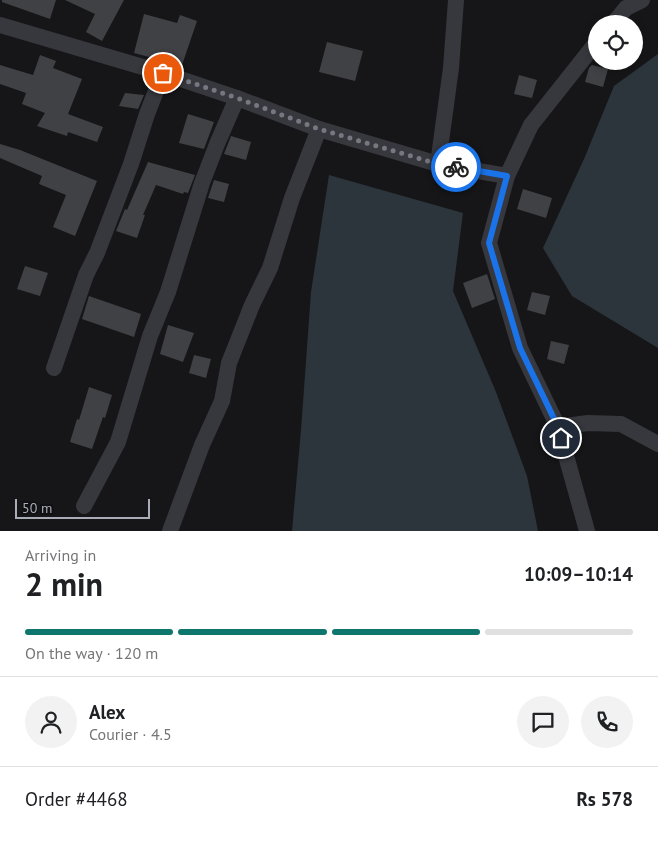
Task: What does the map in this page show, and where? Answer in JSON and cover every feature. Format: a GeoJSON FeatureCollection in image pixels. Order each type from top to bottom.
{"type":"FeatureCollection","features":[{"type":"Feature","properties":{"kind":"street"},"geometry":{"type":"LineString","coordinates":[[438,164],[451,68],[456,0]]}},
{"type":"Feature","properties":{"kind":"street"},"geometry":{"type":"LineString","coordinates":[[620,15],[626,8],[642,0]]}},
{"type":"Feature","properties":{"kind":"street"},"geometry":{"type":"LineString","coordinates":[[0,24],[163,73],[319,129],[438,164],[507,176]]}},
{"type":"Feature","properties":{"kind":"street"},"geometry":{"type":"LineString","coordinates":[[587,531],[558,427],[520,348],[489,243],[507,176],[531,125],[588,53]]}},
{"type":"Feature","properties":{"kind":"street"},"geometry":{"type":"LineString","coordinates":[[54,368],[86,275],[100,245],[131,164],[163,73]]}},
{"type":"Feature","properties":{"kind":"street"},"geometry":{"type":"LineString","coordinates":[[84,506],[118,442],[150,336],[168,292],[202,183],[216,144],[237,98]]}},
{"type":"Feature","properties":{"kind":"street"},"geometry":{"type":"LineString","coordinates":[[170,531],[202,445],[222,401],[229,363],[252,305],[270,268],[292,198],[319,129]]}},
{"type":"Feature","properties":{"kind":"street"},"geometry":{"type":"LineString","coordinates":[[558,427],[588,423],[621,424],[658,444]]}},
{"type":"Feature","properties":{"kind":"shaded area"},"geometry":{"type":"Polygon","coordinates":[[[658,54],[658,348],[572,296],[543,248],[584,159],[614,86],[636,70],[643,70],[643,65],[658,54]]]}},
{"type":"Feature","properties":{"kind":"shaded area"},"geometry":{"type":"Polygon","coordinates":[[[329,175],[463,213],[453,291],[496,392],[527,476],[538,531],[292,531],[311,292],[329,175]]]}},
{"type":"Feature","properties":{"kind":"building"},"geometry":{"type":"Polygon","coordinates":[[[2,0],[56,0],[50,19],[2,2],[2,0]]]}},
{"type":"Feature","properties":{"kind":"building"},"geometry":{"type":"Polygon","coordinates":[[[65,0],[124,0],[102,41],[86,32],[95,14],[65,0]]]}},
{"type":"Feature","properties":{"kind":"building"},"geometry":{"type":"Polygon","coordinates":[[[144,14],[177,23],[180,15],[197,21],[182,65],[153,55],[153,58],[134,53],[144,14]]]}},
{"type":"Feature","properties":{"kind":"building"},"geometry":{"type":"Polygon","coordinates":[[[327,42],[363,51],[355,81],[319,72],[327,42]]]}},
{"type":"Feature","properties":{"kind":"building"},"geometry":{"type":"Polygon","coordinates":[[[40,55],[56,61],[53,68],[82,79],[68,114],[103,127],[97,142],[68,132],[67,136],[37,126],[45,113],[22,104],[26,93],[0,84],[0,65],[33,75],[40,55]]]}},
{"type":"Feature","properties":{"kind":"building"},"geometry":{"type":"Polygon","coordinates":[[[588,70],[608,70],[603,87],[585,82],[588,70]]]}},
{"type":"Feature","properties":{"kind":"building"},"geometry":{"type":"Polygon","coordinates":[[[519,75],[537,80],[532,98],[514,94],[519,75]]]}},
{"type":"Feature","properties":{"kind":"building"},"geometry":{"type":"Polygon","coordinates":[[[125,93],[144,95],[138,109],[119,106],[125,93]]]}},
{"type":"Feature","properties":{"kind":"building"},"geometry":{"type":"Polygon","coordinates":[[[188,114],[214,122],[204,149],[179,143],[188,114]]]}},
{"type":"Feature","properties":{"kind":"building"},"geometry":{"type":"Polygon","coordinates":[[[231,136],[251,142],[246,160],[224,154],[231,136]]]}},
{"type":"Feature","properties":{"kind":"building"},"geometry":{"type":"Polygon","coordinates":[[[0,144],[20,150],[97,181],[75,236],[53,227],[66,195],[39,184],[42,176],[0,158],[0,144]]]}},
{"type":"Feature","properties":{"kind":"building"},"geometry":{"type":"Polygon","coordinates":[[[148,162],[195,175],[188,193],[184,192],[183,194],[156,185],[143,215],[145,215],[137,238],[116,231],[148,162]]]}},
{"type":"Feature","properties":{"kind":"building"},"geometry":{"type":"Polygon","coordinates":[[[214,180],[229,184],[224,202],[208,198],[214,180]]]}},
{"type":"Feature","properties":{"kind":"building"},"geometry":{"type":"Polygon","coordinates":[[[523,189],[552,198],[546,218],[517,209],[523,189]]]}},
{"type":"Feature","properties":{"kind":"building"},"geometry":{"type":"Polygon","coordinates":[[[25,266],[48,273],[40,296],[17,289],[25,266]]]}},
{"type":"Feature","properties":{"kind":"building"},"geometry":{"type":"Polygon","coordinates":[[[487,274],[495,299],[472,308],[463,283],[487,274]]]}},
{"type":"Feature","properties":{"kind":"building"},"geometry":{"type":"Polygon","coordinates":[[[532,292],[550,296],[545,315],[527,310],[532,292]]]}},
{"type":"Feature","properties":{"kind":"building"},"geometry":{"type":"Polygon","coordinates":[[[89,296],[141,314],[134,337],[82,319],[89,296]]]}},
{"type":"Feature","properties":{"kind":"building"},"geometry":{"type":"Polygon","coordinates":[[[168,325],[194,333],[183,362],[160,354],[168,325]]]}},
{"type":"Feature","properties":{"kind":"building"},"geometry":{"type":"Polygon","coordinates":[[[551,341],[569,345],[564,364],[547,359],[551,341]]]}},
{"type":"Feature","properties":{"kind":"building"},"geometry":{"type":"Polygon","coordinates":[[[194,355],[211,359],[206,378],[189,373],[194,355]]]}},
{"type":"Feature","properties":{"kind":"building"},"geometry":{"type":"Polygon","coordinates":[[[89,387],[112,395],[92,449],[70,442],[89,387]]]}},
{"type":"Feature","properties":{"kind":"way so far"},"geometry":{"type":"LineString","coordinates":[[163,73],[319,129],[438,164],[456,167]]}},
{"type":"Feature","properties":{"kind":"route"},"geometry":{"type":"LineString","coordinates":[[456,167],[507,176],[489,243],[520,348],[558,427],[561,438]]}}]}
